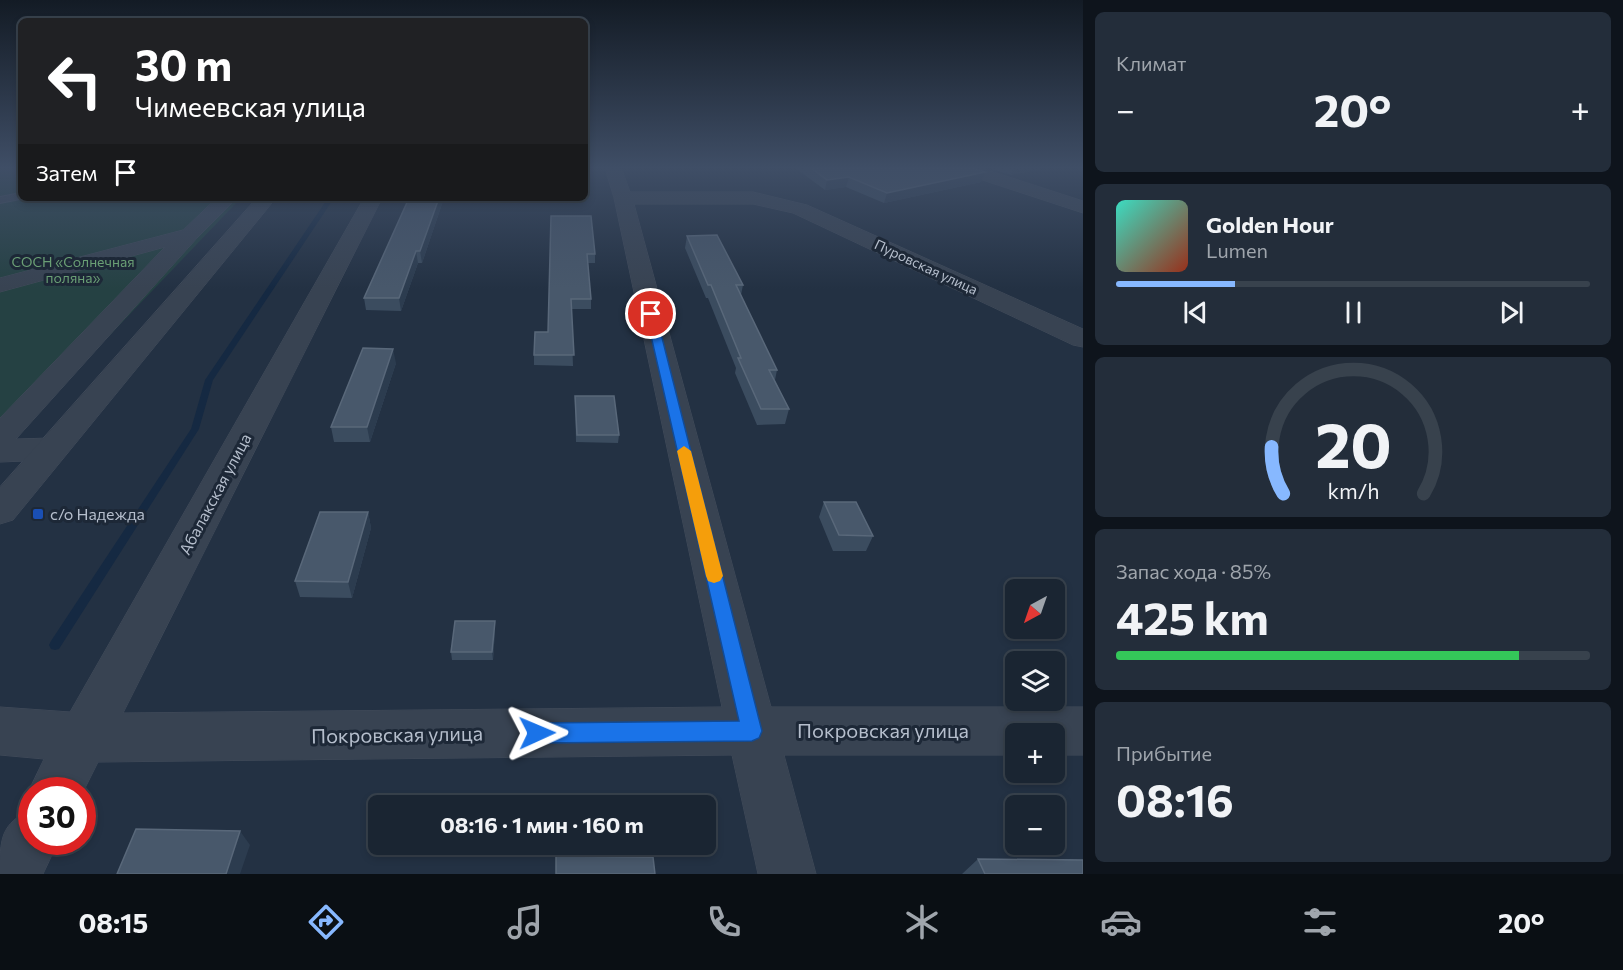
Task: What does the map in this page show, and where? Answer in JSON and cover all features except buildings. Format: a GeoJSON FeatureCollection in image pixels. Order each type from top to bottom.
{"type":"FeatureCollection","features":[{"type":"Feature","properties":{"kind":"street"},"geometry":{"type":"LineString","coordinates":[[0,437],[190,234],[218,208]]}},
{"type":"Feature","properties":{"kind":"street"},"geometry":{"type":"LineString","coordinates":[[0,511],[259,208]]}},
{"type":"Feature","properties":{"kind":"street","name":"Абалакская улица"},"geometry":{"type":"LineString","coordinates":[[64,777],[368,208]]}},
{"type":"Feature","properties":{"kind":"street"},"geometry":{"type":"LineString","coordinates":[[624,208],[787,874]]}},
{"type":"Feature","properties":{"kind":"street","name":"Пуровская улица"},"geometry":{"type":"LineString","coordinates":[[795,208],[1083,339]]}},
{"type":"Feature","properties":{"kind":"street"},"geometry":{"type":"LineString","coordinates":[[0,285],[190,234]]}},
{"type":"Feature","properties":{"kind":"street"},"geometry":{"type":"LineString","coordinates":[[0,451],[51,449]]}},
{"type":"Feature","properties":{"kind":"street","name":"Покровская улица"},"geometry":{"type":"LineString","coordinates":[[0,731],[84,738],[1083,730]]}},
{"type":"Feature","properties":{"kind":"street"},"geometry":{"type":"LineString","coordinates":[[12,874],[22,855]]}},
{"type":"Feature","properties":{"kind":"green space","name":"СОСН «Солнечная поляна»"},"geometry":{"type":"Polygon","coordinates":[[[0,208],[232,208],[0,450],[0,208]]]}},
{"type":"Feature","properties":{"kind":"waterway"},"geometry":{"type":"LineString","coordinates":[[55,645],[195,429],[209,380],[324,208]]}},
{"type":"Feature","properties":{"kind":"slow traffic"},"geometry":{"type":"LineString","coordinates":[[684,451],[714,576]]}},
{"type":"Feature","properties":{"kind":"place","name":"с/о Надежда"},"geometry":{"type":"Point","coordinates":[38,514]}},
{"type":"Feature","properties":{"kind":"route"},"geometry":{"type":"LineString","coordinates":[[537,733],[752,731],[651,314]]}}]}
